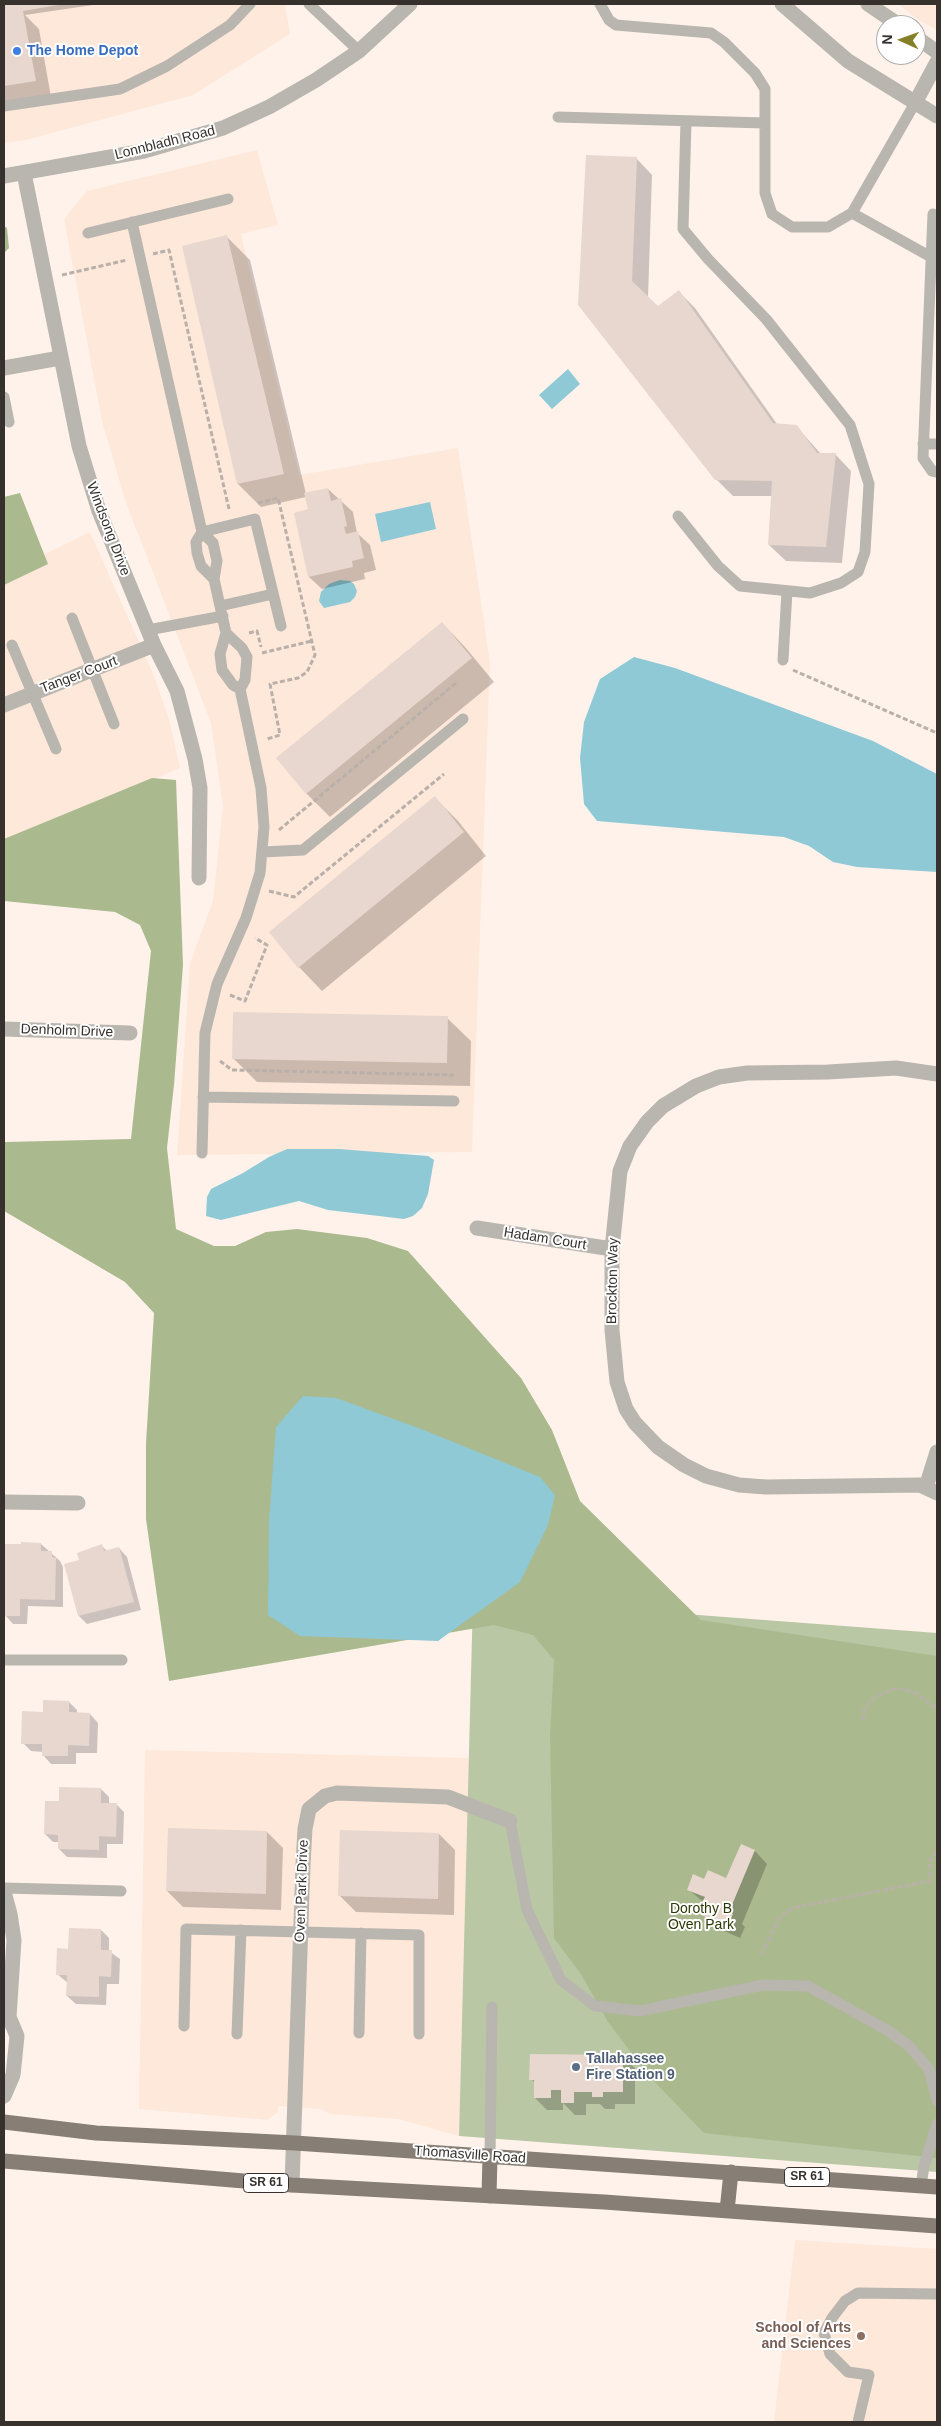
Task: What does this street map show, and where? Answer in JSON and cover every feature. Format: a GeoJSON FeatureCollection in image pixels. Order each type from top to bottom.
{"type":"FeatureCollection","features":[{"type":"Feature","properties":{"kind":"main road","name":"Thomasville Road"},"geometry":{"type":"LineString","coordinates":[[4,2122],[96,2132],[295,2143],[937,2187]]}},
{"type":"Feature","properties":{"kind":"main road"},"geometry":{"type":"LineString","coordinates":[[489,2196],[490,2156]]}},
{"type":"Feature","properties":{"kind":"main road","name":"SR 61"},"geometry":{"type":"LineString","coordinates":[[4,2161],[292,2185],[727,2211],[937,2226]]}},
{"type":"Feature","properties":{"kind":"main road"},"geometry":{"type":"LineString","coordinates":[[727,2211],[730,2172]]}},
{"type":"Feature","properties":{"kind":"street","name":"Lonnbladh Road"},"geometry":{"type":"LineString","coordinates":[[4,176],[144,151],[223,128],[269,107],[316,80],[359,51],[410,4]]}},
{"type":"Feature","properties":{"kind":"street"},"geometry":{"type":"LineString","coordinates":[[782,4],[848,61],[937,116]]}},
{"type":"Feature","properties":{"kind":"street"},"geometry":{"type":"LineString","coordinates":[[868,4],[884,15]]}},
{"type":"Feature","properties":{"kind":"street"},"geometry":{"type":"LineString","coordinates":[[926,44],[937,52]]}},
{"type":"Feature","properties":{"kind":"street"},"geometry":{"type":"LineString","coordinates":[[915,103],[937,62]]}},
{"type":"Feature","properties":{"kind":"street","name":"Windsong Drive"},"geometry":{"type":"LineString","coordinates":[[24,173],[79,446],[98,511],[154,646],[177,691],[195,759],[200,788],[199,878]]}},
{"type":"Feature","properties":{"kind":"street"},"geometry":{"type":"LineString","coordinates":[[4,368],[60,358]]}},
{"type":"Feature","properties":{"kind":"street","name":"Tanger Court"},"geometry":{"type":"LineString","coordinates":[[4,705],[154,646]]}},
{"type":"Feature","properties":{"kind":"street","name":"Denholm Drive"},"geometry":{"type":"LineString","coordinates":[[4,1029],[130,1033]]}},
{"type":"Feature","properties":{"kind":"street","name":"Brockton Way"},"geometry":{"type":"LineString","coordinates":[[932,1490],[740,1485],[706,1476],[684,1465],[658,1447],[635,1423],[626,1410],[617,1382],[612,1330],[612,1249],[620,1171],[630,1146],[647,1122],[663,1106],[696,1086],[719,1077],[747,1072],[828,1072],[896,1068],[937,1074]]}},
{"type":"Feature","properties":{"kind":"street","name":"Hadam Court"},"geometry":{"type":"LineString","coordinates":[[477,1228],[612,1249]]}},
{"type":"Feature","properties":{"kind":"street"},"geometry":{"type":"LineString","coordinates":[[932,1490],[937,1452]]}},
{"type":"Feature","properties":{"kind":"street"},"geometry":{"type":"LineString","coordinates":[[4,1502],[78,1503]]}},
{"type":"Feature","properties":{"kind":"street","name":"Oven Park Drive"},"geometry":{"type":"LineString","coordinates":[[292,2185],[305,1829],[309,1809],[325,1796],[338,1793],[448,1797],[510,1821]]}},
{"type":"Feature","properties":{"kind":"street"},"geometry":{"type":"LineString","coordinates":[[4,1892],[10,1914],[6,2021],[17,2036],[13,2075],[4,2096]]}},
{"type":"Feature","properties":{"kind":"lane"},"geometry":{"type":"LineString","coordinates":[[4,106],[120,89],[167,66],[230,25],[250,4]]}},
{"type":"Feature","properties":{"kind":"lane"},"geometry":{"type":"LineString","coordinates":[[309,4],[359,51]]}},
{"type":"Feature","properties":{"kind":"lane"},"geometry":{"type":"LineString","coordinates":[[600,4],[609,20],[616,25],[711,33],[724,42],[754,73],[765,88],[765,193],[772,214],[792,227],[828,227],[852,213],[915,103]]}},
{"type":"Feature","properties":{"kind":"lane"},"geometry":{"type":"LineString","coordinates":[[558,116],[764,123]]}},
{"type":"Feature","properties":{"kind":"lane"},"geometry":{"type":"LineString","coordinates":[[678,516],[718,566],[740,586],[810,593],[842,583],[858,572],[865,552],[868,484],[850,425],[766,319],[708,259],[683,228],[686,121]]}},
{"type":"Feature","properties":{"kind":"lane"},"geometry":{"type":"LineString","coordinates":[[88,233],[228,199]]}},
{"type":"Feature","properties":{"kind":"lane"},"geometry":{"type":"LineString","coordinates":[[852,213],[931,257]]}},
{"type":"Feature","properties":{"kind":"lane"},"geometry":{"type":"LineString","coordinates":[[933,214],[922,458],[932,471],[937,472]]}},
{"type":"Feature","properties":{"kind":"lane"},"geometry":{"type":"LineString","coordinates":[[132,222],[202,532],[213,544],[217,561],[214,579],[226,633],[220,654],[222,670],[233,685],[240,689]]}},
{"type":"Feature","properties":{"kind":"lane"},"geometry":{"type":"LineString","coordinates":[[4,397],[9,422]]}},
{"type":"Feature","properties":{"kind":"lane"},"geometry":{"type":"LineString","coordinates":[[923,444],[937,444]]}},
{"type":"Feature","properties":{"kind":"lane"},"geometry":{"type":"LineString","coordinates":[[214,579],[201,566],[197,553],[196,542],[202,532],[255,518],[281,626]]}},
{"type":"Feature","properties":{"kind":"lane"},"geometry":{"type":"LineString","coordinates":[[783,660],[787,591]]}},
{"type":"Feature","properties":{"kind":"lane"},"geometry":{"type":"LineString","coordinates":[[148,630],[222,611],[273,594]]}},
{"type":"Feature","properties":{"kind":"lane"},"geometry":{"type":"LineString","coordinates":[[72,618],[114,724]]}},
{"type":"Feature","properties":{"kind":"lane"},"geometry":{"type":"LineString","coordinates":[[202,1153],[205,1033],[216,984],[246,918],[260,873],[264,827],[261,788],[240,689],[245,680],[247,657],[242,648],[226,633]]}},
{"type":"Feature","properties":{"kind":"lane"},"geometry":{"type":"LineString","coordinates":[[12,645],[56,749]]}},
{"type":"Feature","properties":{"kind":"lane"},"geometry":{"type":"LineString","coordinates":[[262,852],[303,850],[463,719]]}},
{"type":"Feature","properties":{"kind":"lane"},"geometry":{"type":"LineString","coordinates":[[203,1097],[454,1101]]}},
{"type":"Feature","properties":{"kind":"lane"},"geometry":{"type":"LineString","coordinates":[[4,1660],[122,1660]]}},
{"type":"Feature","properties":{"kind":"lane"},"geometry":{"type":"LineString","coordinates":[[510,1821],[527,1910],[561,1980],[595,2006],[640,2011],[763,1985],[808,1986],[887,2030],[910,2046],[929,2070],[937,2100]]}},
{"type":"Feature","properties":{"kind":"lane"},"geometry":{"type":"LineString","coordinates":[[4,1888],[120,1891]]}},
{"type":"Feature","properties":{"kind":"lane"},"geometry":{"type":"LineString","coordinates":[[184,2026],[186,1929],[419,1935],[419,2034]]}},
{"type":"Feature","properties":{"kind":"lane"},"geometry":{"type":"LineString","coordinates":[[237,2034],[241,1930]]}},
{"type":"Feature","properties":{"kind":"lane"},"geometry":{"type":"LineString","coordinates":[[359,2033],[361,1934]]}},
{"type":"Feature","properties":{"kind":"lane"},"geometry":{"type":"LineString","coordinates":[[490,2156],[492,2007]]}},
{"type":"Feature","properties":{"kind":"lane"},"geometry":{"type":"LineString","coordinates":[[921,2186],[924,2166],[937,2124]]}},
{"type":"Feature","properties":{"kind":"lane"},"geometry":{"type":"LineString","coordinates":[[858,2422],[868,2375],[848,2372],[830,2354],[824,2334],[845,2301],[858,2292],[937,2294]]}},
{"type":"Feature","properties":{"kind":"path"},"geometry":{"type":"LineString","coordinates":[[151,254],[169,250],[229,509]]}},
{"type":"Feature","properties":{"kind":"path"},"geometry":{"type":"LineString","coordinates":[[62,275],[127,260]]}},
{"type":"Feature","properties":{"kind":"path"},"geometry":{"type":"LineString","coordinates":[[249,505],[278,498],[315,655],[307,672],[298,678],[270,684],[280,735],[267,739],[269,746]]}},
{"type":"Feature","properties":{"kind":"path"},"geometry":{"type":"LineString","coordinates":[[222,511],[239,507]]}},
{"type":"Feature","properties":{"kind":"path"},"geometry":{"type":"LineString","coordinates":[[242,634],[257,631],[262,653],[312,641]]}},
{"type":"Feature","properties":{"kind":"path"},"geometry":{"type":"LineString","coordinates":[[783,660],[788,668],[937,733]]}},
{"type":"Feature","properties":{"kind":"path"},"geometry":{"type":"LineString","coordinates":[[278,830],[456,683]]}},
{"type":"Feature","properties":{"kind":"path"},"geometry":{"type":"LineString","coordinates":[[269,891],[294,897],[444,774]]}},
{"type":"Feature","properties":{"kind":"path"},"geometry":{"type":"LineString","coordinates":[[278,822],[278,836]]}},
{"type":"Feature","properties":{"kind":"path"},"geometry":{"type":"LineString","coordinates":[[267,899],[272,882]]}},
{"type":"Feature","properties":{"kind":"path"},"geometry":{"type":"LineString","coordinates":[[226,1004],[228,994],[245,1001],[267,946],[254,939],[257,931]]}},
{"type":"Feature","properties":{"kind":"path"},"geometry":{"type":"LineString","coordinates":[[216,1058],[232,1070],[454,1075]]}},
{"type":"Feature","properties":{"kind":"path"},"geometry":{"type":"LineString","coordinates":[[863,1720],[864,1710],[871,1700],[892,1689],[917,1694],[937,1709]]}},
{"type":"Feature","properties":{"kind":"path"},"geometry":{"type":"LineString","coordinates":[[761,1955],[779,1919],[792,1908],[930,1881],[930,1861],[937,1851]]}},
{"type":"Feature","properties":{"kind":"shaded area"},"geometry":{"type":"Polygon","coordinates":[[[4,4],[285,4],[290,34],[193,95],[26,140],[4,143],[4,4]]]}},
{"type":"Feature","properties":{"kind":"shaded area"},"geometry":{"type":"Polygon","coordinates":[[[898,4],[937,4],[937,30],[926,24],[926,15],[912,15],[898,4]]]}},
{"type":"Feature","properties":{"kind":"shaded area"},"geometry":{"type":"Polygon","coordinates":[[[257,150],[278,225],[241,234],[299,475],[458,448],[490,663],[472,1152],[177,1155],[190,963],[213,901],[223,806],[211,723],[125,500],[102,421],[64,219],[87,191],[257,150]]]}},
{"type":"Feature","properties":{"kind":"shaded area"},"geometry":{"type":"Polygon","coordinates":[[[90,532],[154,676],[169,719],[180,768],[4,843],[4,574],[90,532]]]}},
{"type":"Feature","properties":{"kind":"shaded area"},"geometry":{"type":"Polygon","coordinates":[[[145,1750],[469,1758],[459,2136],[398,2119],[330,2114],[320,2109],[278,2106],[278,2112],[267,2120],[139,2109],[145,1750]]]}},
{"type":"Feature","properties":{"kind":"shaded area","name":"School of Arts and Sciences"},"geometry":{"type":"Polygon","coordinates":[[[795,2240],[937,2249],[937,2422],[774,2422],[795,2240]]]}},
{"type":"Feature","properties":{"kind":"green space"},"geometry":{"type":"Polygon","coordinates":[[[4,226],[7,228],[9,248],[4,253],[4,226]]]}},
{"type":"Feature","properties":{"kind":"green space"},"geometry":{"type":"Polygon","coordinates":[[[20,493],[48,564],[4,585],[4,497],[20,493]]]}},
{"type":"Feature","properties":{"kind":"green space"},"geometry":{"type":"Polygon","coordinates":[[[152,778],[176,780],[183,965],[167,1148],[176,1229],[214,1246],[235,1246],[266,1232],[297,1229],[367,1238],[408,1251],[521,1378],[552,1430],[580,1501],[701,1620],[937,1656],[937,2158],[704,2133],[648,2075],[608,2022],[581,1974],[554,1938],[550,1736],[554,1660],[533,1635],[494,1625],[169,1681],[146,1519],[146,1443],[154,1313],[125,1282],[4,1211],[5,1142],[131,1139],[151,951],[140,925],[115,912],[4,901],[4,839],[152,778]]]}},
{"type":"Feature","properties":{"kind":"green space","name":"Dorothy B Oven Park"},"geometry":{"type":"Polygon","coordinates":[[[473,1598],[937,1633],[937,2172],[459,2136],[473,1598]]]}},
{"type":"Feature","properties":{"kind":"water"},"geometry":{"type":"Polygon","coordinates":[[[568,369],[580,384],[552,409],[539,395],[568,369]]]}},
{"type":"Feature","properties":{"kind":"water"},"geometry":{"type":"Polygon","coordinates":[[[430,502],[436,529],[381,542],[375,514],[430,502]]]}},
{"type":"Feature","properties":{"kind":"water"},"geometry":{"type":"Polygon","coordinates":[[[340,580],[350,581],[354,584],[357,591],[355,597],[350,602],[324,608],[319,601],[321,592],[329,584],[340,580]]]}},
{"type":"Feature","properties":{"kind":"water"},"geometry":{"type":"Polygon","coordinates":[[[634,657],[675,668],[873,741],[937,774],[937,872],[857,867],[833,862],[809,846],[784,837],[597,821],[584,804],[580,758],[584,722],[600,679],[634,657]]]}},
{"type":"Feature","properties":{"kind":"water"},"geometry":{"type":"Polygon","coordinates":[[[287,1149],[339,1149],[428,1156],[434,1160],[428,1194],[422,1208],[413,1216],[404,1219],[328,1210],[299,1201],[221,1220],[206,1216],[207,1197],[211,1189],[287,1149]]]}},
{"type":"Feature","properties":{"kind":"water"},"geometry":{"type":"Polygon","coordinates":[[[303,1396],[336,1398],[421,1429],[540,1477],[555,1495],[548,1525],[520,1582],[438,1641],[300,1636],[268,1615],[269,1521],[276,1427],[303,1396]]]}},
{"type":"Feature","properties":{"kind":"building","name":"The Home Depot"},"geometry":{"type":"Polygon","coordinates":[[[4,4],[64,4],[23,11],[36,81],[4,86],[4,4]]]}},
{"type":"Feature","properties":{"kind":"building"},"geometry":{"type":"Polygon","coordinates":[[[586,155],[637,157],[632,281],[658,306],[679,290],[773,423],[797,425],[817,453],[836,453],[826,547],[768,545],[772,481],[715,480],[578,305],[586,155]]]}},
{"type":"Feature","properties":{"kind":"building"},"geometry":{"type":"Polygon","coordinates":[[[227,235],[284,474],[237,484],[182,246],[227,235]]]}},
{"type":"Feature","properties":{"kind":"building"},"geometry":{"type":"Polygon","coordinates":[[[328,488],[331,501],[341,498],[347,526],[344,527],[346,534],[358,531],[364,558],[352,561],[353,567],[308,577],[294,513],[308,509],[304,493],[328,488]]]}},
{"type":"Feature","properties":{"kind":"building"},"geometry":{"type":"Polygon","coordinates":[[[442,622],[472,658],[306,794],[276,758],[442,622]]]}},
{"type":"Feature","properties":{"kind":"building"},"geometry":{"type":"Polygon","coordinates":[[[435,796],[464,832],[298,968],[269,932],[435,796]]]}},
{"type":"Feature","properties":{"kind":"building"},"geometry":{"type":"Polygon","coordinates":[[[233,1012],[448,1016],[447,1063],[232,1059],[233,1012]]]}},
{"type":"Feature","properties":{"kind":"building"},"geometry":{"type":"Polygon","coordinates":[[[21,1542],[41,1543],[41,1551],[52,1551],[52,1557],[56,1558],[55,1600],[20,1599],[20,1616],[4,1616],[4,1544],[21,1544],[21,1542]]]}},
{"type":"Feature","properties":{"kind":"building"},"geometry":{"type":"Polygon","coordinates":[[[102,1544],[104,1551],[119,1547],[134,1602],[78,1616],[64,1564],[79,1560],[77,1553],[102,1544]]]}},
{"type":"Feature","properties":{"kind":"building"},"geometry":{"type":"Polygon","coordinates":[[[43,1700],[69,1701],[69,1712],[90,1713],[89,1746],[68,1745],[68,1756],[42,1756],[42,1744],[21,1744],[22,1711],[43,1712],[43,1700]]]}},
{"type":"Feature","properties":{"kind":"building"},"geometry":{"type":"Polygon","coordinates":[[[59,1787],[101,1788],[101,1803],[117,1803],[116,1837],[99,1836],[99,1850],[58,1849],[58,1835],[44,1834],[45,1801],[59,1801],[59,1787]]]}},
{"type":"Feature","properties":{"kind":"building"},"geometry":{"type":"Polygon","coordinates":[[[168,1828],[267,1831],[266,1894],[166,1891],[168,1828]]]}},
{"type":"Feature","properties":{"kind":"building"},"geometry":{"type":"Polygon","coordinates":[[[340,1830],[439,1833],[438,1899],[338,1896],[340,1830]]]}},
{"type":"Feature","properties":{"kind":"building"},"geometry":{"type":"Polygon","coordinates":[[[741,1844],[755,1850],[729,1912],[733,1914],[727,1927],[701,1915],[706,1904],[702,1902],[705,1897],[687,1890],[693,1874],[704,1879],[708,1870],[726,1878],[741,1844]]]}},
{"type":"Feature","properties":{"kind":"building"},"geometry":{"type":"Polygon","coordinates":[[[69,1928],[101,1929],[101,1950],[112,1950],[111,1977],[99,1976],[99,1997],[66,1996],[67,1975],[56,1975],[57,1948],[68,1949],[69,1928]]]}},
{"type":"Feature","properties":{"kind":"building","name":"Tallahassee Fire Station 9"},"geometry":{"type":"Polygon","coordinates":[[[530,2054],[623,2055],[623,2092],[603,2092],[603,2097],[592,2097],[592,2092],[574,2092],[574,2103],[561,2103],[561,2090],[551,2090],[551,2098],[534,2098],[534,2080],[529,2080],[530,2054]]]}},
{"type":"Feature","properties":{"kind":"place","name":"The Home Depot"},"geometry":{"type":"Point","coordinates":[17,51]}},
{"type":"Feature","properties":{"kind":"place","name":"Tallahassee Fire Station 9"},"geometry":{"type":"Point","coordinates":[576,2067]}},
{"type":"Feature","properties":{"kind":"place","name":"School of Arts and Sciences"},"geometry":{"type":"Point","coordinates":[861,2336]}}]}
